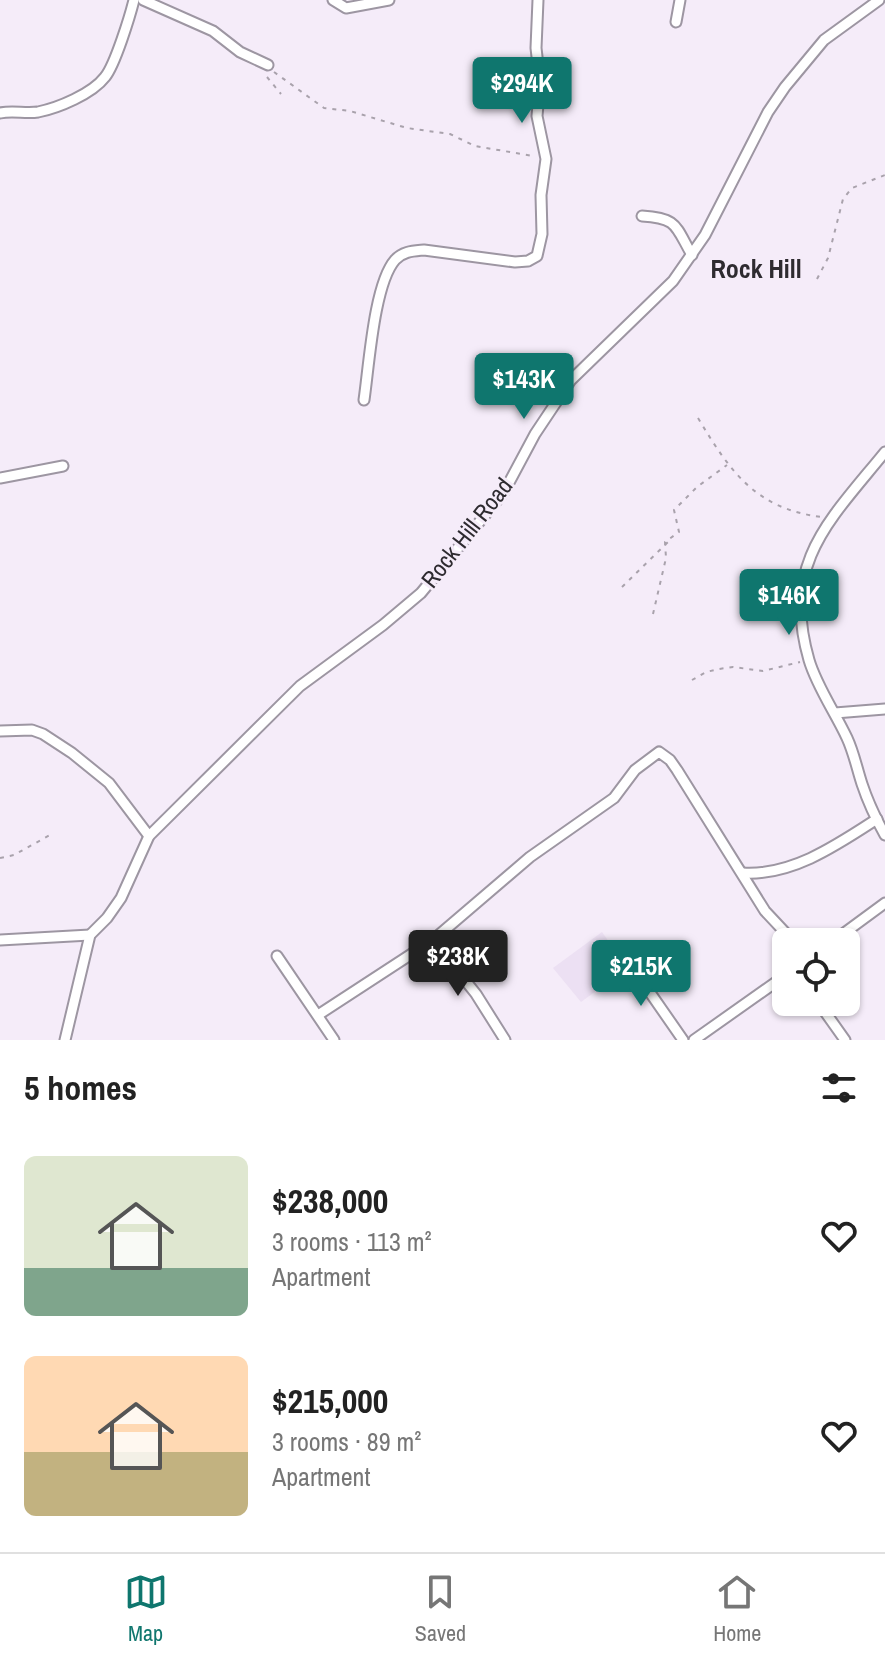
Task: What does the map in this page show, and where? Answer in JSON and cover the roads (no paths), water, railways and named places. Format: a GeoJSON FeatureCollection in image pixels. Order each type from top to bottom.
{"type":"FeatureCollection","features":[{"type":"Feature","properties":{"kind":"street"},"geometry":{"type":"LineString","coordinates":[[0,113],[17,110],[38,112],[96,86],[106,77],[129,21],[134,0]]}},
{"type":"Feature","properties":{"kind":"street"},"geometry":{"type":"LineString","coordinates":[[143,0],[213,31],[240,52],[268,65]]}},
{"type":"Feature","properties":{"kind":"street"},"geometry":{"type":"LineString","coordinates":[[333,0],[346,8],[389,0]]}},
{"type":"Feature","properties":{"kind":"street"},"geometry":{"type":"LineString","coordinates":[[364,400],[378,299],[395,260],[409,251],[424,250],[515,262],[528,261],[537,256],[542,234],[541,195],[546,159],[537,116],[540,83],[536,48],[538,0]]}},
{"type":"Feature","properties":{"kind":"street"},"geometry":{"type":"LineString","coordinates":[[676,22],[680,0]]}},
{"type":"Feature","properties":{"kind":"street","name":"Rock Hill Road"},"geometry":{"type":"LineString","coordinates":[[149,836],[300,686],[421,593],[504,492],[535,434],[571,380],[673,281],[692,255],[768,112],[785,87],[824,40],[879,0]]}},
{"type":"Feature","properties":{"kind":"street"},"geometry":{"type":"LineString","coordinates":[[642,216],[667,218],[692,255]]}},
{"type":"Feature","properties":{"kind":"street"},"geometry":{"type":"LineString","coordinates":[[885,452],[831,518],[812,550],[803,580],[802,614],[809,660],[852,749],[863,786],[885,835]]}},
{"type":"Feature","properties":{"kind":"street"},"geometry":{"type":"LineString","coordinates":[[0,478],[63,466]]}},
{"type":"Feature","properties":{"kind":"street"},"geometry":{"type":"LineString","coordinates":[[835,713],[885,709]]}},
{"type":"Feature","properties":{"kind":"street"},"geometry":{"type":"LineString","coordinates":[[0,731],[32,730],[72,753],[109,783],[149,836],[121,898],[90,935],[65,1040]]}},
{"type":"Feature","properties":{"kind":"street"},"geometry":{"type":"LineString","coordinates":[[318,1015],[433,940],[530,857],[614,798],[635,770],[659,752],[670,760],[765,911],[781,928]]}},
{"type":"Feature","properties":{"kind":"street"},"geometry":{"type":"LineString","coordinates":[[743,873],[773,871],[797,864],[835,846],[877,819]]}},
{"type":"Feature","properties":{"kind":"street"},"geometry":{"type":"LineString","coordinates":[[851,928],[885,903]]}},
{"type":"Feature","properties":{"kind":"street"},"geometry":{"type":"LineString","coordinates":[[0,940],[90,935]]}},
{"type":"Feature","properties":{"kind":"street"},"geometry":{"type":"LineString","coordinates":[[433,940],[476,994],[505,1040]]}},
{"type":"Feature","properties":{"kind":"street"},"geometry":{"type":"LineString","coordinates":[[277,956],[334,1040]]}},
{"type":"Feature","properties":{"kind":"street"},"geometry":{"type":"LineString","coordinates":[[626,958],[683,1040]]}},
{"type":"Feature","properties":{"kind":"street"},"geometry":{"type":"LineString","coordinates":[[694,1040],[772,985]]}},
{"type":"Feature","properties":{"kind":"street"},"geometry":{"type":"LineString","coordinates":[[828,1016],[845,1040]]}},
{"type":"Feature","properties":{"kind":"district","name":"Rock Hill"},"geometry":{"type":"Point","coordinates":[756,269]}}]}
